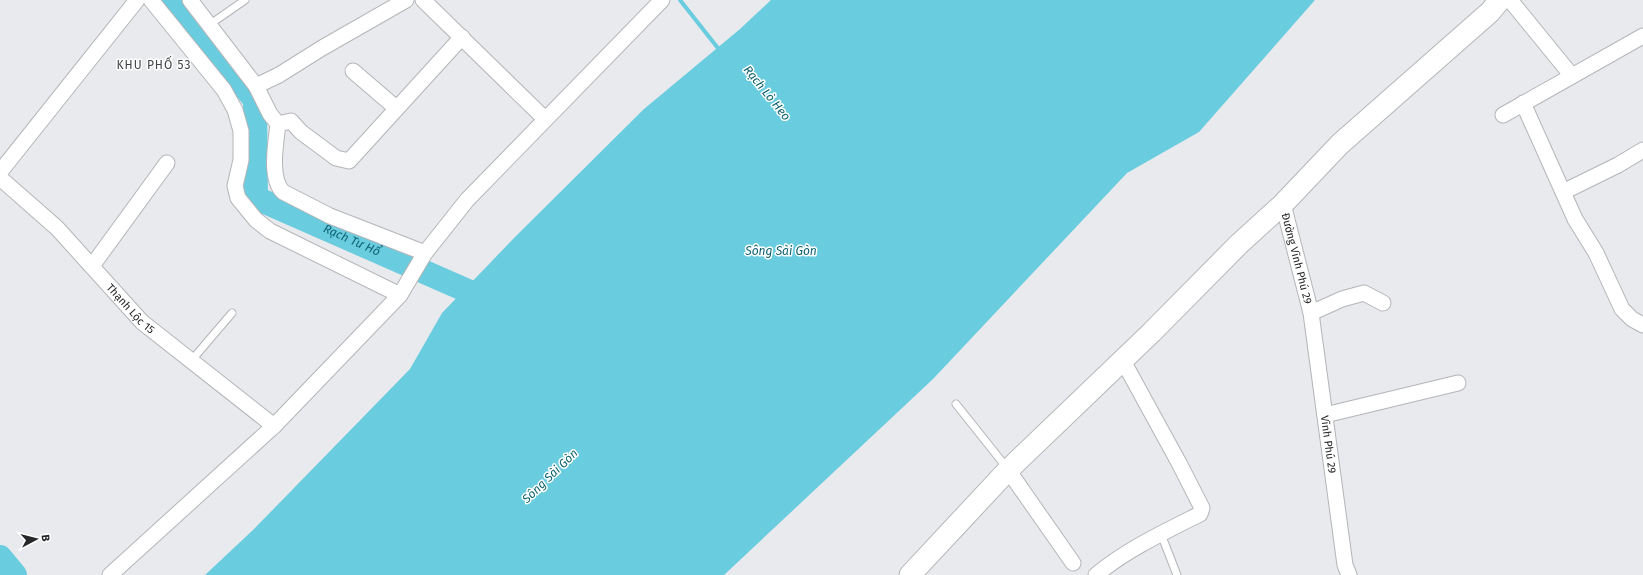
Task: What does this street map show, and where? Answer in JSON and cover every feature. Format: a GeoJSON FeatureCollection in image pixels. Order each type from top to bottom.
{"type":"FeatureCollection","features":[{"type":"Feature","properties":{"kind":"street"},"geometry":{"type":"LineString","coordinates":[[0,172],[136,0]]}},
{"type":"Feature","properties":{"kind":"street"},"geometry":{"type":"LineString","coordinates":[[151,0],[224,90],[235,110],[241,130],[241,160],[235,186],[238,198],[256,220],[270,231],[402,291]]}},
{"type":"Feature","properties":{"kind":"street"},"geometry":{"type":"LineString","coordinates":[[190,0],[256,86],[270,114],[278,124],[275,151],[276,178],[278,186],[283,192],[330,216],[423,257]]}},
{"type":"Feature","properties":{"kind":"street"},"geometry":{"type":"LineString","coordinates":[[256,86],[279,75],[322,48],[406,0]]}},
{"type":"Feature","properties":{"kind":"street"},"geometry":{"type":"LineString","coordinates":[[110,575],[274,426],[402,291],[423,257],[467,200],[662,0]]}},
{"type":"Feature","properties":{"kind":"street"},"geometry":{"type":"LineString","coordinates":[[910,575],[1008,470],[1122,359],[1152,332],[1239,244],[1279,208],[1340,144],[1490,12],[1500,0]]}},
{"type":"Feature","properties":{"kind":"street"},"geometry":{"type":"LineString","coordinates":[[1510,0],[1572,76]]}},
{"type":"Feature","properties":{"kind":"street"},"geometry":{"type":"LineString","coordinates":[[428,1],[462,37],[545,119]]}},
{"type":"Feature","properties":{"kind":"street"},"geometry":{"type":"LineString","coordinates":[[1503,115],[1643,36]]}},
{"type":"Feature","properties":{"kind":"street"},"geometry":{"type":"LineString","coordinates":[[278,124],[291,121],[301,132],[336,158],[349,161],[462,37]]}},
{"type":"Feature","properties":{"kind":"street"},"geometry":{"type":"LineString","coordinates":[[353,71],[396,108]]}},
{"type":"Feature","properties":{"kind":"street"},"geometry":{"type":"LineString","coordinates":[[1523,103],[1575,219],[1596,253],[1622,309],[1632,320],[1643,325]]}},
{"type":"Feature","properties":{"kind":"street"},"geometry":{"type":"LineString","coordinates":[[1563,192],[1643,150]]}},
{"type":"Feature","properties":{"kind":"street"},"geometry":{"type":"LineString","coordinates":[[92,266],[167,164]]}},
{"type":"Feature","properties":{"kind":"street","name":"Thạnh Lộc 15"},"geometry":{"type":"LineString","coordinates":[[0,178],[57,228],[142,322],[274,426]]}},
{"type":"Feature","properties":{"kind":"street","name":"Đường Vĩnh Phú 29"},"geometry":{"type":"LineString","coordinates":[[1279,208],[1311,313]]}},
{"type":"Feature","properties":{"kind":"street"},"geometry":{"type":"LineString","coordinates":[[1311,313],[1342,299],[1364,292],[1383,304]]}},
{"type":"Feature","properties":{"kind":"street","name":"Vĩnh Phú 29"},"geometry":{"type":"LineString","coordinates":[[1311,313],[1345,565],[1349,575]]}},
{"type":"Feature","properties":{"kind":"street"},"geometry":{"type":"LineString","coordinates":[[1096,575],[1106,566],[1161,534],[1200,514],[1202,508],[1122,359]]}},
{"type":"Feature","properties":{"kind":"street"},"geometry":{"type":"LineString","coordinates":[[1325,415],[1458,383]]}},
{"type":"Feature","properties":{"kind":"street"},"geometry":{"type":"LineString","coordinates":[[1008,470],[1072,563]]}},
{"type":"Feature","properties":{"kind":"lane"},"geometry":{"type":"LineString","coordinates":[[208,25],[245,0]]}},
{"type":"Feature","properties":{"kind":"lane"},"geometry":{"type":"LineString","coordinates":[[191,361],[232,313]]}},
{"type":"Feature","properties":{"kind":"lane"},"geometry":{"type":"LineString","coordinates":[[956,404],[1008,470]]}},
{"type":"Feature","properties":{"kind":"lane"},"geometry":{"type":"LineString","coordinates":[[1161,534],[1177,575]]}},
{"type":"Feature","properties":{"kind":"water","name":"Sông Sài Gòn"},"geometry":{"type":"Polygon","coordinates":[[[771,0],[1315,0],[1199,132],[1127,173],[933,379],[724,575],[205,575],[253,530],[410,369],[442,313],[516,236],[644,109],[740,29],[771,0]]]}},
{"type":"Feature","properties":{"kind":"waterway","name":"Rạch Tư Hổ"},"geometry":{"type":"LineString","coordinates":[[173,0],[255,100],[256,198],[495,303]]}},
{"type":"Feature","properties":{"kind":"waterway","name":"Rạch Lò Heo"},"geometry":{"type":"LineString","coordinates":[[680,0],[721,52]]}},
{"type":"Feature","properties":{"kind":"waterway"},"geometry":{"type":"LineString","coordinates":[[0,557],[15,575]]}},
{"type":"Feature","properties":{"kind":"district","name":"KHU PHỐ 53"},"geometry":{"type":"Point","coordinates":[154,65]}}]}
